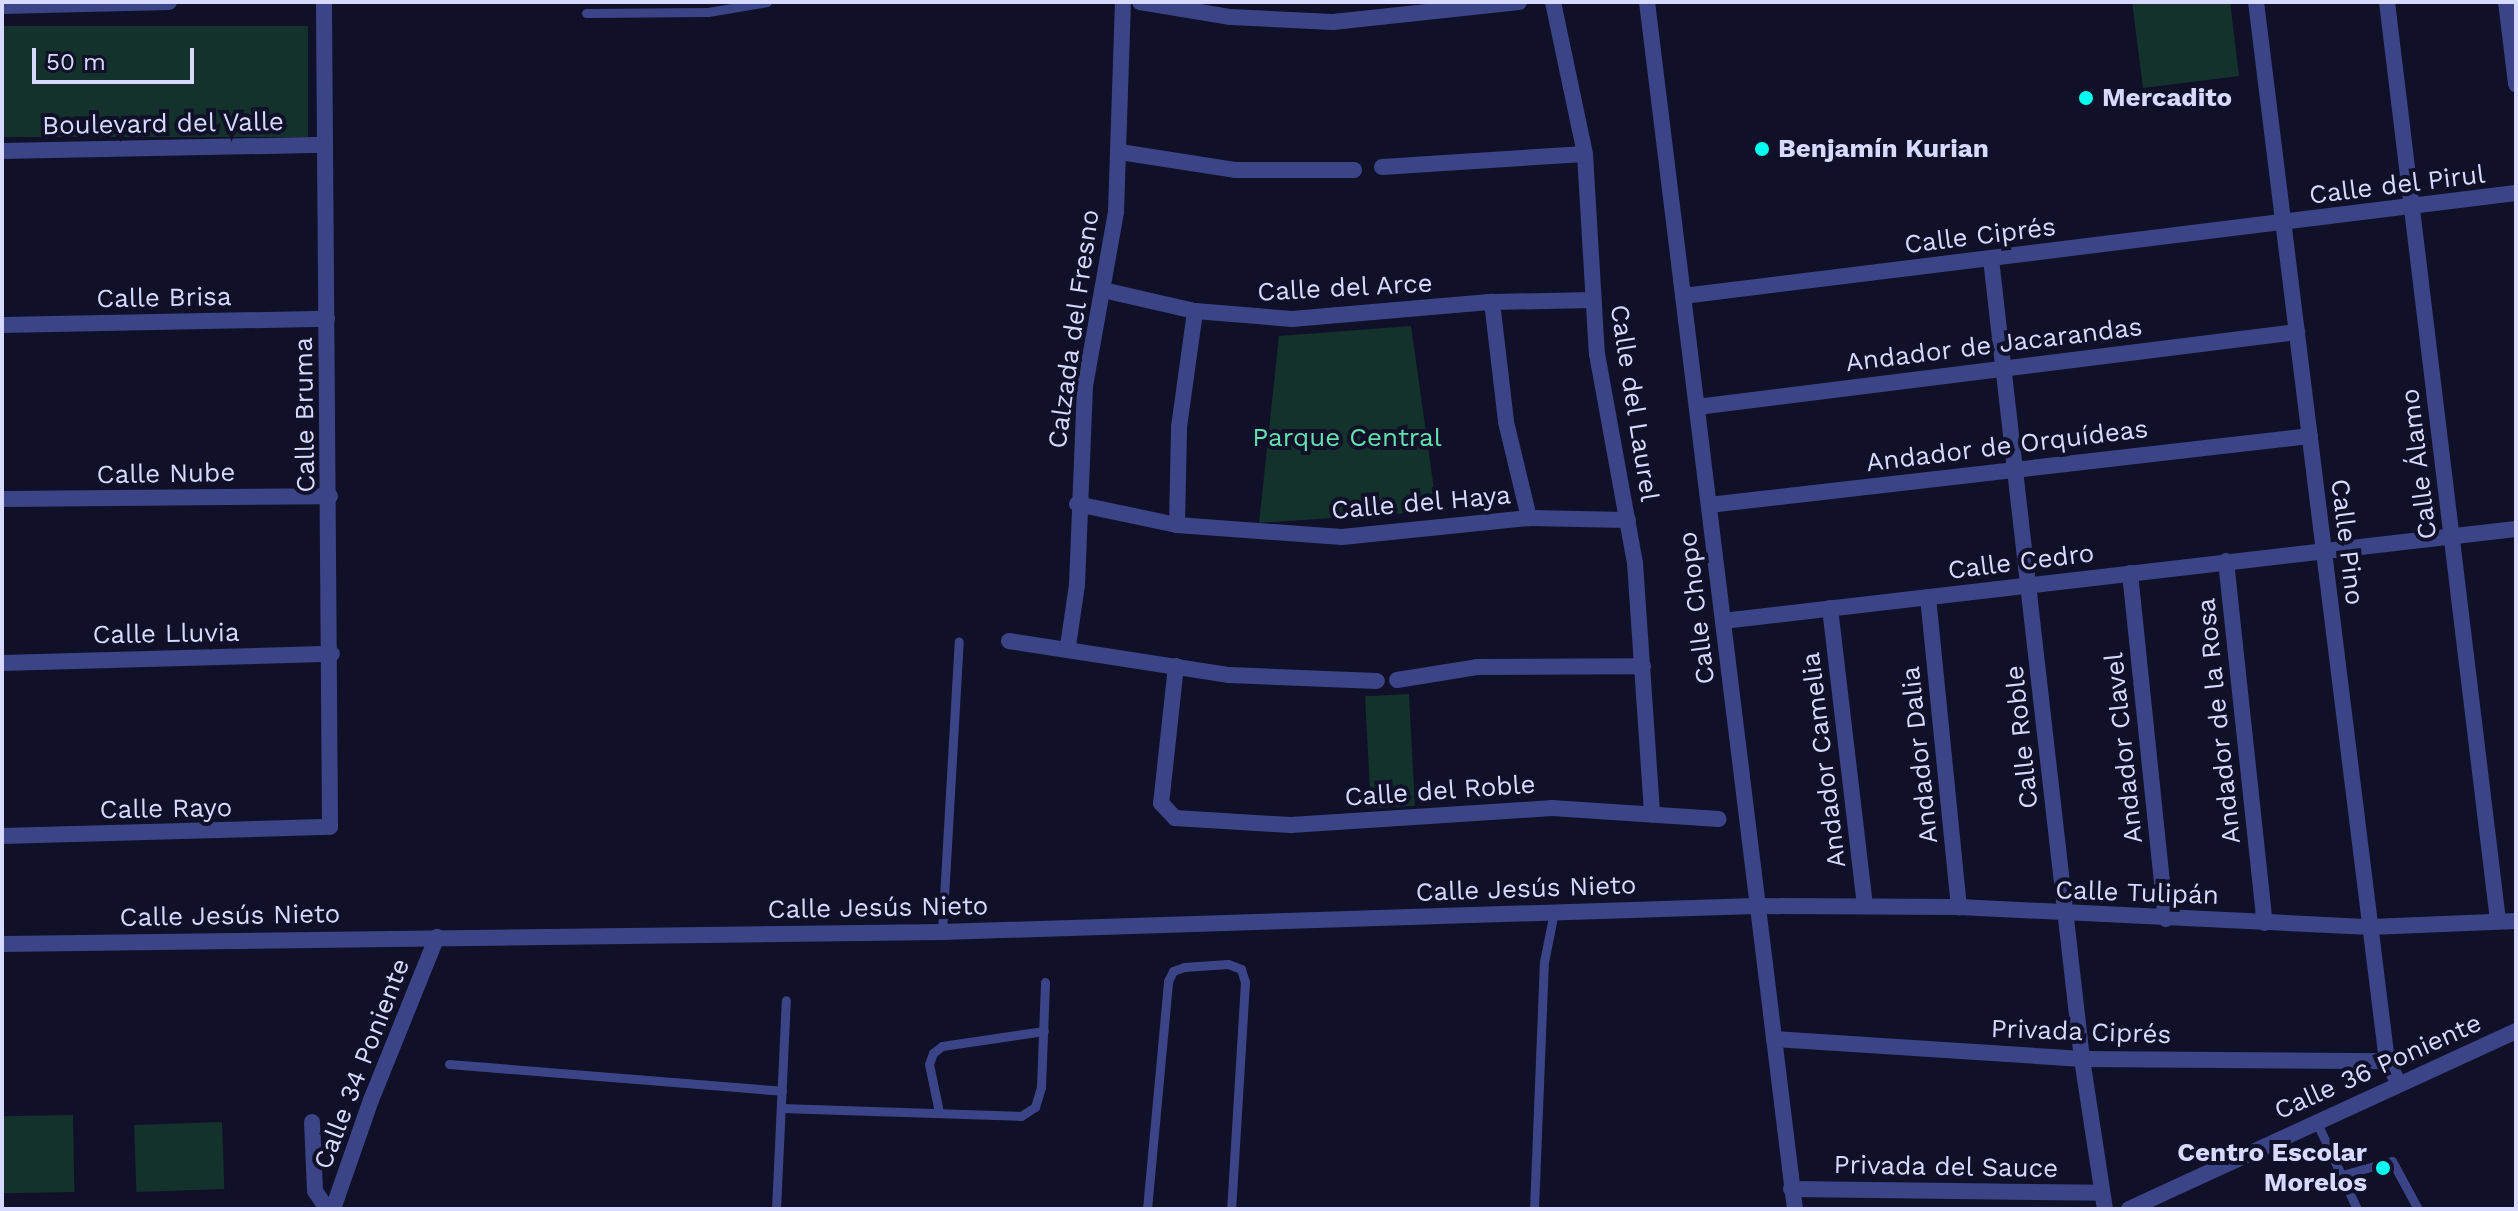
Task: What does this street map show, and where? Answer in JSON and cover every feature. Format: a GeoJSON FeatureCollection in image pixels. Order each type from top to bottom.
{"type":"FeatureCollection","features":[{"type":"Feature","properties":{"kind":"street"},"geometry":{"type":"LineString","coordinates":[[2,6],[169,2]]}},
{"type":"Feature","properties":{"kind":"street","name":"Calle Bruma"},"geometry":{"type":"LineString","coordinates":[[324,2],[332,654],[330,827]]}},
{"type":"Feature","properties":{"kind":"street","name":"Calzada del Fresno"},"geometry":{"type":"LineString","coordinates":[[1068,646],[1077,585],[1077,504],[1085,386],[1103,290],[1120,152],[1122,10],[1111,2]]}},
{"type":"Feature","properties":{"kind":"street"},"geometry":{"type":"LineString","coordinates":[[1140,2],[1231,17],[1333,22],[1519,2]]}},
{"type":"Feature","properties":{"kind":"street","name":"Calle del Laurel"},"geometry":{"type":"LineString","coordinates":[[1553,2],[1585,154],[1593,300],[1606,415],[1628,520],[1643,666],[1652,814]]}},
{"type":"Feature","properties":{"kind":"street","name":"Calle Chopo"},"geometry":{"type":"LineString","coordinates":[[1647,2],[1755,906],[1795,1209]]}},
{"type":"Feature","properties":{"kind":"street","name":"Calle Pino"},"geometry":{"type":"LineString","coordinates":[[2256,2],[2387,1061],[2399,1084]]}},
{"type":"Feature","properties":{"kind":"street","name":"Calle Álamo"},"geometry":{"type":"LineString","coordinates":[[2387,2],[2498,921]]}},
{"type":"Feature","properties":{"kind":"street"},"geometry":{"type":"LineString","coordinates":[[2506,2],[2516,84]]}},
{"type":"Feature","properties":{"kind":"street","name":"Boulevard del Valle"},"geometry":{"type":"LineString","coordinates":[[2,151],[325,145]]}},
{"type":"Feature","properties":{"kind":"street"},"geometry":{"type":"LineString","coordinates":[[1120,152],[1235,170],[1354,170]]}},
{"type":"Feature","properties":{"kind":"street"},"geometry":{"type":"LineString","coordinates":[[1382,167],[1585,154]]}},
{"type":"Feature","properties":{"kind":"street","name":"Calle del Pirul"},"geometry":{"type":"LineString","coordinates":[[2283,224],[2516,193]]}},
{"type":"Feature","properties":{"kind":"street","name":"Calle Ciprés"},"geometry":{"type":"LineString","coordinates":[[1683,296],[2283,224]]}},
{"type":"Feature","properties":{"kind":"street","name":"Calle Roble"},"geometry":{"type":"LineString","coordinates":[[1991,259],[2082,1059],[2103,1201]]}},
{"type":"Feature","properties":{"kind":"street","name":"Calle del Arce"},"geometry":{"type":"LineString","coordinates":[[1103,290],[1195,311],[1292,319],[1492,302],[1593,300]]}},
{"type":"Feature","properties":{"kind":"street"},"geometry":{"type":"LineString","coordinates":[[1492,302],[1506,422],[1529,518]]}},
{"type":"Feature","properties":{"kind":"street"},"geometry":{"type":"LineString","coordinates":[[1177,525],[1179,427],[1195,311]]}},
{"type":"Feature","properties":{"kind":"street","name":"Calle Brisa"},"geometry":{"type":"LineString","coordinates":[[2,325],[327,319]]}},
{"type":"Feature","properties":{"kind":"street","name":"Andador de Jacarandas"},"geometry":{"type":"LineString","coordinates":[[1697,407],[2297,332]]}},
{"type":"Feature","properties":{"kind":"street","name":"Andador de Orquídeas"},"geometry":{"type":"LineString","coordinates":[[1709,505],[2310,436]]}},
{"type":"Feature","properties":{"kind":"street","name":"Calle Nube"},"geometry":{"type":"LineString","coordinates":[[2,499],[330,496]]}},
{"type":"Feature","properties":{"kind":"street","name":"Calle del Haya"},"geometry":{"type":"LineString","coordinates":[[1077,504],[1177,525],[1342,537],[1529,518],[1628,520]]}},
{"type":"Feature","properties":{"kind":"street","name":"Calle Cedro"},"geometry":{"type":"LineString","coordinates":[[1723,621],[2516,529]]}},
{"type":"Feature","properties":{"kind":"street","name":"Andador de la Rosa"},"geometry":{"type":"LineString","coordinates":[[2226,561],[2265,923]]}},
{"type":"Feature","properties":{"kind":"street","name":"Andador Clavel"},"geometry":{"type":"LineString","coordinates":[[2130,573],[2166,919]]}},
{"type":"Feature","properties":{"kind":"street","name":"Andador Dalia"},"geometry":{"type":"LineString","coordinates":[[1928,597],[1959,907]]}},
{"type":"Feature","properties":{"kind":"street","name":"Andador Camelia"},"geometry":{"type":"LineString","coordinates":[[1830,608],[1865,906]]}},
{"type":"Feature","properties":{"kind":"street"},"geometry":{"type":"LineString","coordinates":[[1009,641],[1068,646],[1176,666],[1295,681],[1377,681]]}},
{"type":"Feature","properties":{"kind":"street","name":"Calle Lluvia"},"geometry":{"type":"LineString","coordinates":[[2,663],[332,654]]}},
{"type":"Feature","properties":{"kind":"street","name":"Calle del Roble"},"geometry":{"type":"LineString","coordinates":[[1176,666],[1161,803],[1166,812],[1175,818],[1291,825],[1552,808],[1719,819]]}},
{"type":"Feature","properties":{"kind":"street"},"geometry":{"type":"LineString","coordinates":[[1397,680],[1477,667],[1643,666]]}},
{"type":"Feature","properties":{"kind":"street","name":"Calle Rayo"},"geometry":{"type":"LineString","coordinates":[[2,836],[330,827]]}},
{"type":"Feature","properties":{"kind":"street","name":"Calle Tulipán"},"geometry":{"type":"LineString","coordinates":[[1755,906],[1959,907],[2066,915],[2371,927],[2516,921]]}},
{"type":"Feature","properties":{"kind":"street","name":"Calle Jesús Nieto"},"geometry":{"type":"LineString","coordinates":[[2,944],[942,932],[1755,906]]}},
{"type":"Feature","properties":{"kind":"street","name":"Calle 34 Poniente"},"geometry":{"type":"LineString","coordinates":[[333,1209],[371,1100],[437,937]]}},
{"type":"Feature","properties":{"kind":"street","name":"Calle 36 Poniente"},"geometry":{"type":"LineString","coordinates":[[2129,1209],[2516,1031]]}},
{"type":"Feature","properties":{"kind":"street","name":"Privada Ciprés"},"geometry":{"type":"LineString","coordinates":[[1774,1039],[2082,1059],[2387,1061]]}},
{"type":"Feature","properties":{"kind":"street"},"geometry":{"type":"LineString","coordinates":[[312,1122],[315,1191],[327,1209]]}},
{"type":"Feature","properties":{"kind":"street","name":"Privada del Sauce"},"geometry":{"type":"LineString","coordinates":[[1791,1189],[2103,1201]]}},
{"type":"Feature","properties":{"kind":"lane"},"geometry":{"type":"LineString","coordinates":[[586,13],[708,12],[767,2]]}},
{"type":"Feature","properties":{"kind":"lane"},"geometry":{"type":"LineString","coordinates":[[942,932],[959,641]]}},
{"type":"Feature","properties":{"kind":"lane"},"geometry":{"type":"LineString","coordinates":[[1534,1209],[1544,962],[1554,912]]}},
{"type":"Feature","properties":{"kind":"lane"},"geometry":{"type":"LineString","coordinates":[[1147,1209],[1168,981],[1173,971],[1184,967],[1228,964],[1241,969],[1245,982],[1231,1209]]}},
{"type":"Feature","properties":{"kind":"lane"},"geometry":{"type":"LineString","coordinates":[[781,1108],[1021,1116],[1035,1107],[1044,1031],[1045,982]]}},
{"type":"Feature","properties":{"kind":"lane"},"geometry":{"type":"LineString","coordinates":[[776,1209],[786,1000]]}},
{"type":"Feature","properties":{"kind":"lane"},"geometry":{"type":"LineString","coordinates":[[939,1112],[929,1064],[933,1053],[942,1046],[1044,1031]]}},
{"type":"Feature","properties":{"kind":"lane"},"geometry":{"type":"LineString","coordinates":[[449,1064],[782,1091]]}},
{"type":"Feature","properties":{"kind":"lane"},"geometry":{"type":"LineString","coordinates":[[2316,1121],[2357,1209]]}},
{"type":"Feature","properties":{"kind":"lane"},"geometry":{"type":"LineString","coordinates":[[2342,1175],[2392,1161],[2418,1209]]}},
{"type":"Feature","properties":{"kind":"green space"},"geometry":{"type":"Polygon","coordinates":[[[2132,2],[2230,2],[2239,76],[2143,88],[2132,2]]]}},
{"type":"Feature","properties":{"kind":"green space"},"geometry":{"type":"Polygon","coordinates":[[[2,26],[308,26],[308,137],[2,137],[2,26]]]}},
{"type":"Feature","properties":{"kind":"green space","name":"Parque Central"},"geometry":{"type":"Polygon","coordinates":[[[1411,326],[1437,511],[1259,523],[1279,336],[1411,326]]]}},
{"type":"Feature","properties":{"kind":"green space"},"geometry":{"type":"Polygon","coordinates":[[[1409,694],[1415,806],[1371,808],[1365,696],[1409,694]]]}},
{"type":"Feature","properties":{"kind":"green space"},"geometry":{"type":"Polygon","coordinates":[[[73,1115],[74,1192],[3,1193],[2,1116],[73,1115]]]}},
{"type":"Feature","properties":{"kind":"green space"},"geometry":{"type":"Polygon","coordinates":[[[222,1122],[224,1189],[136,1192],[134,1125],[222,1122]]]}},
{"type":"Feature","properties":{"kind":"place","name":"Mercadito"},"geometry":{"type":"Point","coordinates":[2086,98]}},
{"type":"Feature","properties":{"kind":"place","name":"Benjamín Kurian"},"geometry":{"type":"Point","coordinates":[1762,149]}},
{"type":"Feature","properties":{"kind":"place","name":"Centro Escolar Morelos"},"geometry":{"type":"Point","coordinates":[2383,1168]}}]}
